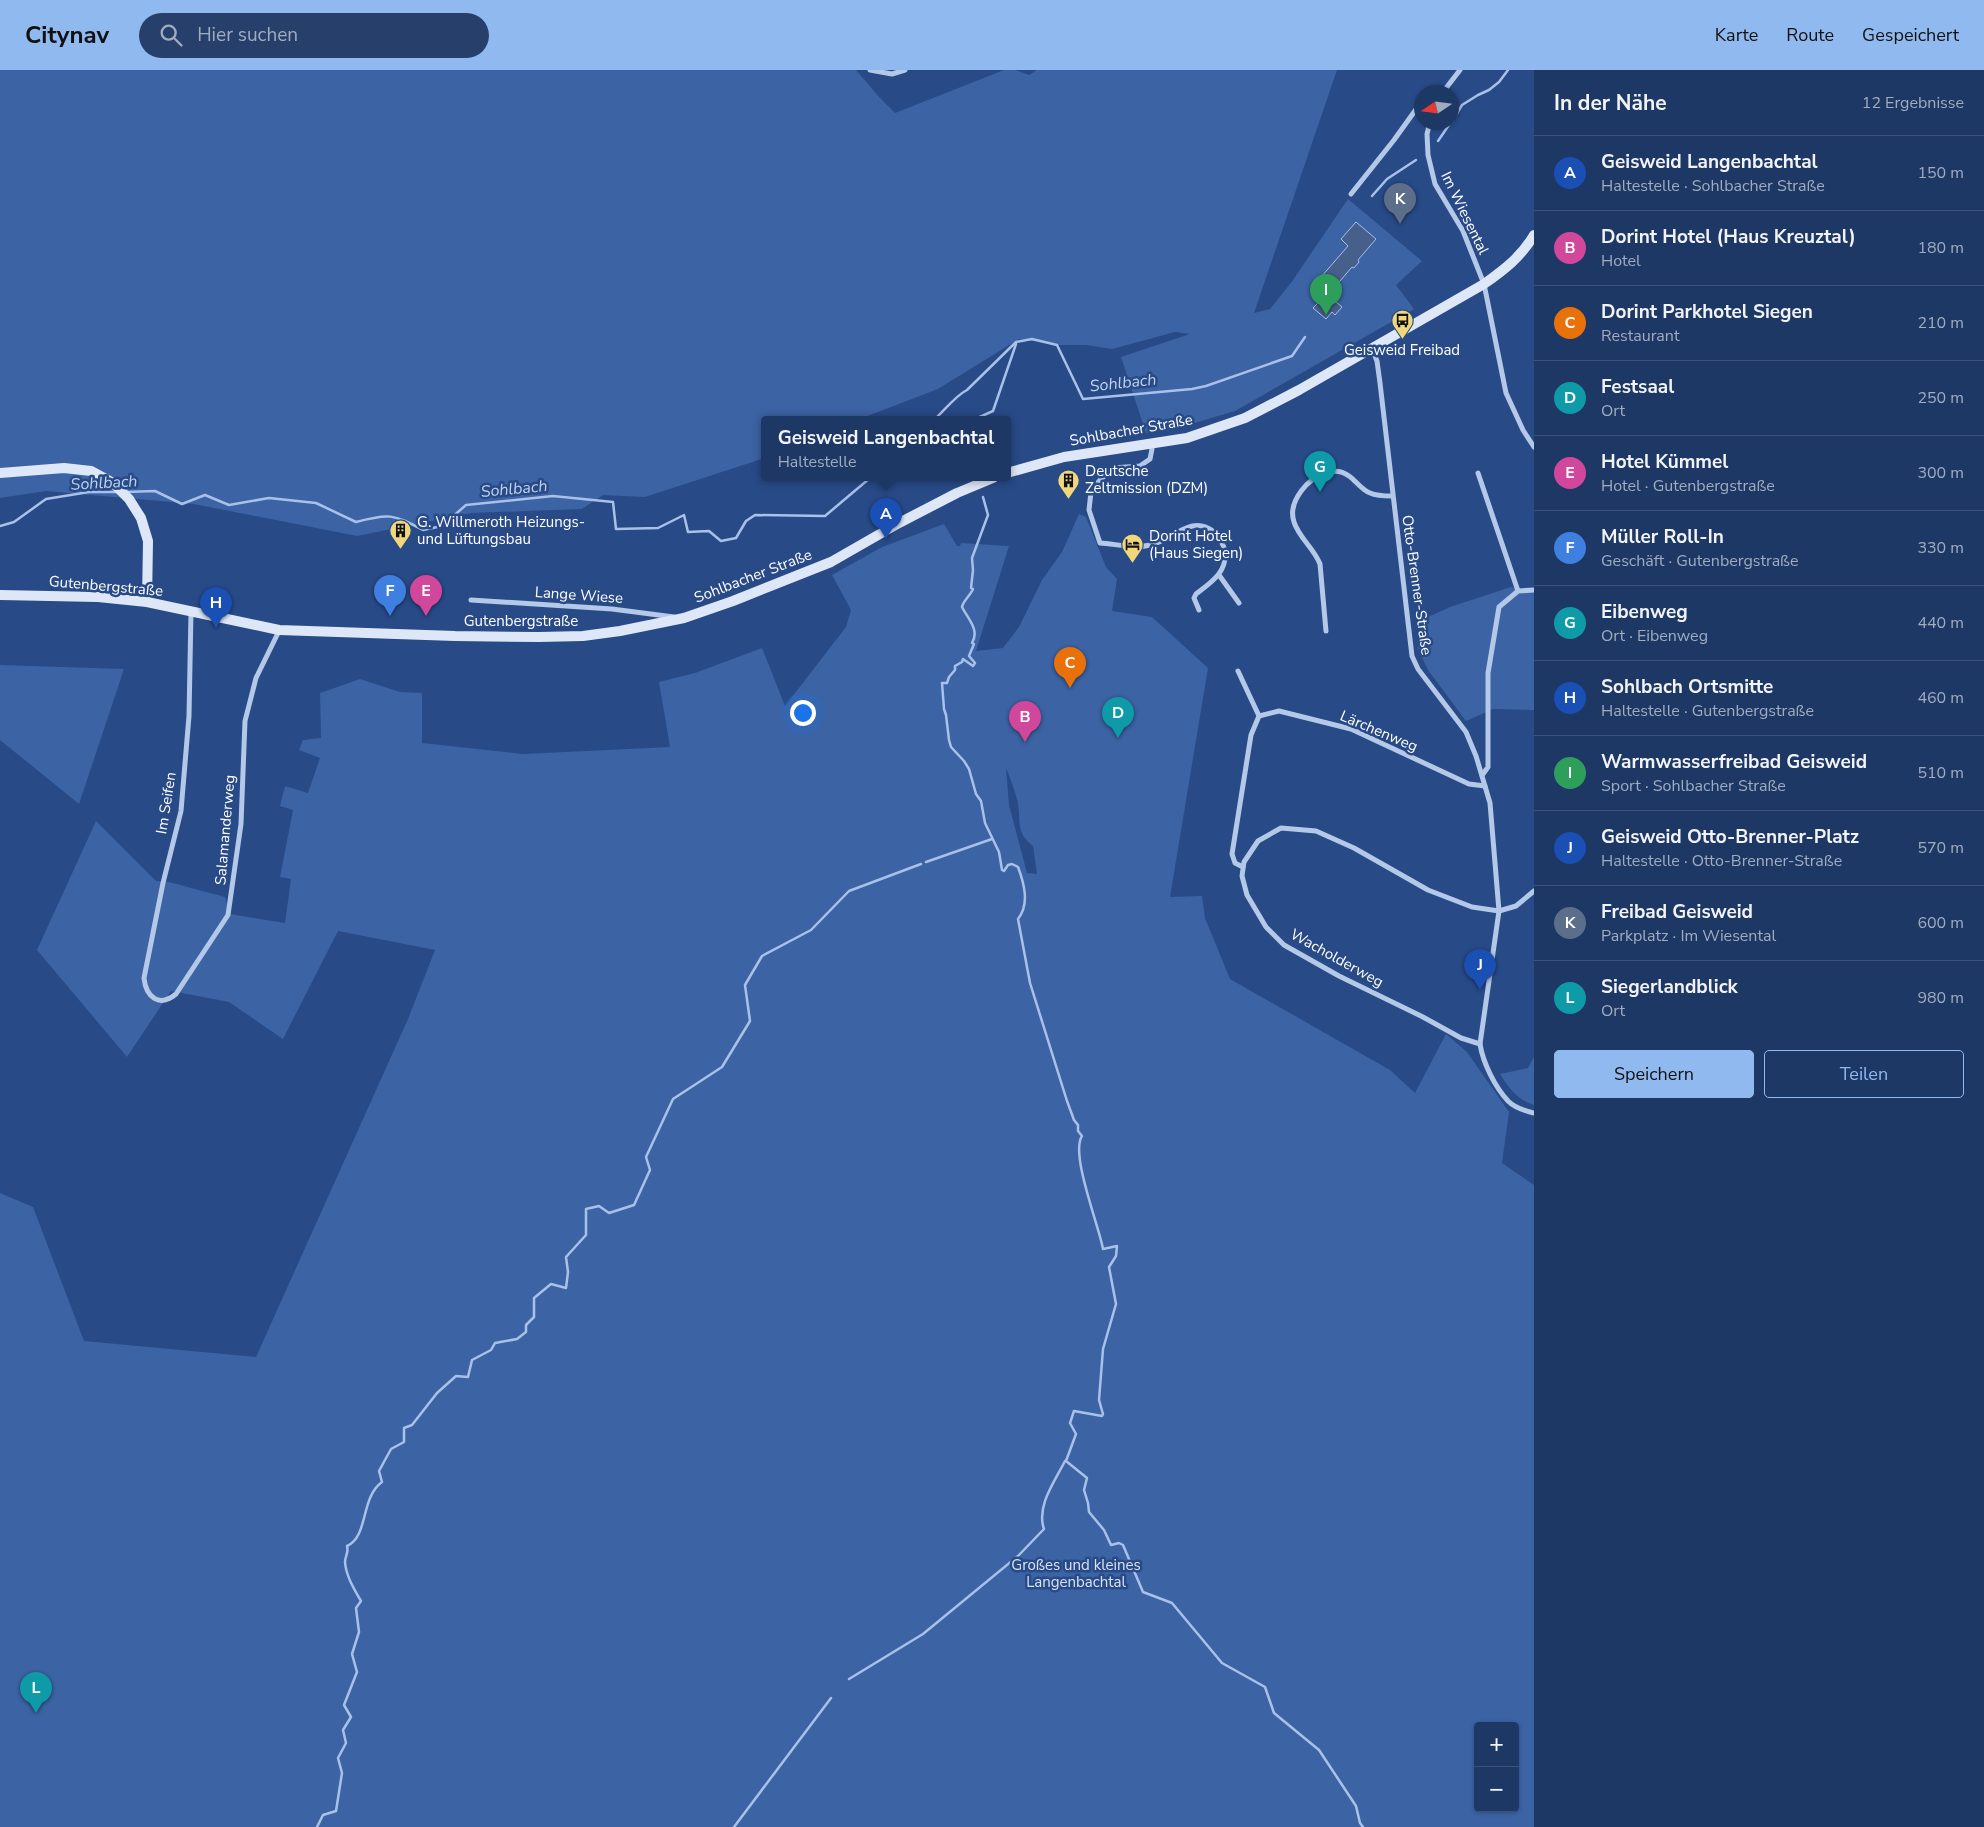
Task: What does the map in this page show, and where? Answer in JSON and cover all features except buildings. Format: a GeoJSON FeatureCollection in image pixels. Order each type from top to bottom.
{"type":"FeatureCollection","features":[{"type":"Feature","properties":{"kind":"street"},"geometry":{"type":"LineString","coordinates":[[870,70],[892,74],[905,70]]}},
{"type":"Feature","properties":{"kind":"street"},"geometry":{"type":"LineString","coordinates":[[1448,85],[1460,70]]}},
{"type":"Feature","properties":{"kind":"street"},"geometry":{"type":"LineString","coordinates":[[1351,194],[1414,111]]}},
{"type":"Feature","properties":{"kind":"street","name":"Im Wiesental"},"geometry":{"type":"LineString","coordinates":[[1428,130],[1428,155],[1434,184],[1463,231],[1484,284],[1506,393],[1523,430],[1534,447]]}},
{"type":"Feature","properties":{"kind":"street","name":"Sohlbacher Straße"},"geometry":{"type":"LineString","coordinates":[[1011,473],[1061,457],[1187,438],[1245,418],[1372,349],[1484,284],[1512,264],[1526,249],[1534,235]]}},
{"type":"Feature","properties":{"kind":"street","name":"Otto-Brenner-Straße"},"geometry":{"type":"LineString","coordinates":[[1372,349],[1377,361],[1380,383],[1412,656],[1418,669],[1466,732],[1482,774],[1490,803],[1499,911],[1480,1044]]}},
{"type":"Feature","properties":{"kind":"street"},"geometry":{"type":"LineString","coordinates":[[1151,443],[1150,459],[1140,466],[1113,468],[1100,480],[1091,492],[1089,510],[1100,543],[1147,546],[1159,542],[1182,528],[1191,526],[1211,530],[1222,543],[1225,559],[1219,575],[1196,594],[1194,598],[1198,610]]}},
{"type":"Feature","properties":{"kind":"street"},"geometry":{"type":"LineString","coordinates":[[0,473],[64,468],[91,471],[113,483],[129,499],[142,518],[148,541],[147,602]]}},
{"type":"Feature","properties":{"kind":"street"},"geometry":{"type":"LineString","coordinates":[[1326,631],[1320,564],[1316,554],[1297,530],[1293,520],[1292,509],[1297,496],[1317,476],[1334,471],[1348,476],[1368,493],[1392,496]]}},
{"type":"Feature","properties":{"kind":"street"},"geometry":{"type":"LineString","coordinates":[[1478,473],[1518,592]]}},
{"type":"Feature","properties":{"kind":"street","name":"Sohlbacher Straße"},"geometry":{"type":"LineString","coordinates":[[684,618],[733,601],[831,562],[899,523],[957,493],[986,481]]}},
{"type":"Feature","properties":{"kind":"street"},"geometry":{"type":"LineString","coordinates":[[1219,575],[1239,603]]}},
{"type":"Feature","properties":{"kind":"street"},"geometry":{"type":"LineString","coordinates":[[1482,774],[1488,766],[1488,673],[1498,607],[1518,592],[1534,590]]}},
{"type":"Feature","properties":{"kind":"street","name":"Gutenbergstraße"},"geometry":{"type":"LineString","coordinates":[[0,595],[98,597],[147,602],[279,630],[455,636],[583,636],[620,632],[684,618]]}},
{"type":"Feature","properties":{"kind":"street","name":"Lange Wiese"},"geometry":{"type":"LineString","coordinates":[[471,600],[612,609],[684,618]]}},
{"type":"Feature","properties":{"kind":"street","name":"Im Seifen"},"geometry":{"type":"LineString","coordinates":[[150,995],[145,987],[146,962],[181,811],[189,716],[190,612]]}},
{"type":"Feature","properties":{"kind":"street","name":"Salamanderweg"},"geometry":{"type":"LineString","coordinates":[[150,995],[156,1000],[163,1001],[169,1000],[176,994],[228,915],[241,824],[245,720],[256,678],[279,630]]}},
{"type":"Feature","properties":{"kind":"street"},"geometry":{"type":"LineString","coordinates":[[1238,671],[1259,716],[1251,735],[1232,854],[1235,863],[1243,867],[1258,840],[1281,828],[1316,831],[1354,848],[1428,890],[1472,907],[1499,911],[1516,906],[1534,891]]}},
{"type":"Feature","properties":{"kind":"street","name":"Lärchenweg"},"geometry":{"type":"LineString","coordinates":[[1259,716],[1279,711],[1351,729],[1469,784],[1485,786]]}},
{"type":"Feature","properties":{"kind":"street","name":"Wacholderweg"},"geometry":{"type":"LineString","coordinates":[[1243,867],[1242,876],[1251,903],[1266,927],[1284,945],[1339,976],[1423,1017],[1461,1038],[1480,1044]]}},
{"type":"Feature","properties":{"kind":"street"},"geometry":{"type":"LineString","coordinates":[[1480,1044],[1486,1064],[1508,1101],[1531,1112]]}},
{"type":"Feature","properties":{"kind":"green space"},"geometry":{"type":"Polygon","coordinates":[[[0,70],[856,70],[895,113],[1004,70],[1015,70],[1029,75],[1037,70],[1337,70],[1254,313],[1270,309],[1293,280],[1348,199],[1422,261],[1396,285],[1414,309],[1235,411],[1171,430],[1146,433],[1121,357],[1190,334],[1175,332],[1112,349],[1086,345],[1059,345],[1019,339],[938,389],[867,416],[761,416],[761,459],[645,497],[603,495],[582,509],[471,513],[357,536],[194,504],[46,491],[0,498],[0,70]]]}},
{"type":"Feature","properties":{"kind":"green space","name":"Großes und kleines Langenbachtal"},"geometry":{"type":"Polygon","coordinates":[[[1079,514],[1086,517],[1106,567],[1117,579],[1112,611],[1152,617],[1208,668],[1170,897],[1202,896],[1205,918],[1230,979],[1390,1070],[1415,1093],[1446,1034],[1467,1052],[1509,1112],[1502,1163],[1534,1185],[1534,1827],[0,1827],[0,1193],[33,1207],[84,1341],[256,1357],[408,1019],[435,950],[338,931],[283,1039],[229,1002],[171,991],[127,1057],[37,950],[96,821],[156,881],[169,882],[225,897],[230,914],[285,923],[291,879],[280,877],[293,810],[280,806],[285,786],[308,793],[320,758],[299,750],[303,740],[321,738],[320,693],[360,679],[400,692],[422,693],[422,743],[523,754],[670,747],[659,682],[695,673],[762,648],[785,706],[846,627],[851,610],[832,575],[882,547],[944,524],[957,546],[960,546],[961,543],[1009,546],[976,651],[1003,648],[1019,627],[1042,580],[1062,552],[1079,514]],[[1006,768],[1009,805],[1027,873],[1037,874],[1033,846],[1027,841],[1021,830],[1017,799],[1006,768]]]}},
{"type":"Feature","properties":{"kind":"green space"},"geometry":{"type":"Polygon","coordinates":[[[1511,587],[1534,593],[1534,710],[1493,709],[1466,721],[1428,670],[1418,649],[1417,622],[1450,607],[1511,587]]]}},
{"type":"Feature","properties":{"kind":"green space"},"geometry":{"type":"Polygon","coordinates":[[[0,665],[124,669],[79,804],[0,740],[0,665]]]}},
{"type":"Feature","properties":{"kind":"green space"},"geometry":{"type":"Polygon","coordinates":[[[1534,1057],[1534,1105],[1518,1097],[1500,1074],[1528,1068],[1534,1057]]]}},
{"type":"Feature","properties":{"kind":"shaded area"},"geometry":{"type":"Polygon","coordinates":[[[1356,222],[1376,239],[1358,260],[1359,262],[1354,268],[1352,267],[1334,288],[1321,277],[1348,246],[1341,239],[1356,222]]]}},
{"type":"Feature","properties":{"kind":"shaded area"},"geometry":{"type":"Polygon","coordinates":[[[1317,281],[1330,292],[1328,295],[1342,307],[1335,315],[1332,312],[1326,319],[1313,308],[1321,300],[1311,288],[1317,281]]]}},
{"type":"Feature","properties":{"kind":"waterway","name":"Sohlbach"},"geometry":{"type":"LineString","coordinates":[[1459,110],[1462,105],[1489,90],[1499,82],[1508,70]]}},
{"type":"Feature","properties":{"kind":"waterway","name":"Sohlbach"},"geometry":{"type":"LineString","coordinates":[[1438,141],[1446,130]]}},
{"type":"Feature","properties":{"kind":"waterway","name":"Sohlbach"},"geometry":{"type":"LineString","coordinates":[[1372,196],[1387,179],[1416,160]]}},
{"type":"Feature","properties":{"kind":"waterway","name":"Sohlbach"},"geometry":{"type":"LineString","coordinates":[[938,416],[1016,342],[1032,339],[1057,345],[1083,399],[1192,389],[1206,386],[1292,356],[1305,337]]}},
{"type":"Feature","properties":{"kind":"waterway"},"geometry":{"type":"LineString","coordinates":[[982,416],[993,411],[1016,344]]}},
{"type":"Feature","properties":{"kind":"waterway","name":"Sohlbach"},"geometry":{"type":"LineString","coordinates":[[125,492],[155,491],[182,504],[205,495],[229,505],[269,498],[316,503],[356,522],[384,516],[397,518],[423,530],[442,526],[466,505],[553,496],[613,502],[616,529],[658,528],[684,515],[688,532],[709,531],[721,541],[736,538],[746,521],[755,515],[825,516],[866,481]]}},
{"type":"Feature","properties":{"kind":"waterway","name":"Sohlbach"},"geometry":{"type":"LineString","coordinates":[[0,526],[14,522],[46,499],[89,492],[117,492]]}},
{"type":"Feature","properties":{"kind":"waterway"},"geometry":{"type":"LineString","coordinates":[[983,497],[988,515],[972,558],[971,588],[973,589],[962,607],[974,629],[975,634],[972,643],[974,644],[969,656],[975,663],[973,666],[963,659],[962,662],[955,666],[955,670],[947,683],[942,683],[949,740],[951,747],[969,769],[976,794],[981,801],[985,823],[999,852],[1002,870],[1004,871],[1008,865],[1012,864],[1018,867],[1020,873],[1025,900],[1022,913],[1018,919],[1030,983],[1067,1101],[1074,1120],[1078,1125],[1078,1131],[1082,1136],[1079,1145],[1082,1174],[1103,1249],[1117,1246],[1116,1256],[1109,1267],[1116,1304],[1103,1349],[1099,1400],[1103,1414],[1102,1416],[1074,1411],[1070,1423],[1076,1434],[1066,1461],[1087,1478],[1084,1490],[1089,1512],[1104,1530],[1111,1545],[1119,1543],[1123,1545],[1143,1592],[1172,1603],[1222,1663],[1265,1687],[1274,1713],[1319,1750],[1356,1806],[1360,1823],[1363,1827]]}},
{"type":"Feature","properties":{"kind":"waterway"},"geometry":{"type":"LineString","coordinates":[[926,862],[992,839]]}},
{"type":"Feature","properties":{"kind":"waterway"},"geometry":{"type":"LineString","coordinates":[[317,1827],[323,1815],[336,1811],[342,1773],[338,1758],[346,1743],[343,1730],[351,1717],[344,1705],[357,1672],[352,1654],[359,1632],[356,1608],[361,1601],[347,1572],[345,1562],[348,1551],[347,1546],[359,1534],[370,1497],[382,1482],[379,1471],[391,1449],[404,1442],[404,1428],[412,1425],[437,1393],[456,1376],[468,1377],[472,1360],[491,1350],[495,1343],[517,1339],[526,1332],[526,1325],[534,1317],[534,1298],[551,1284],[566,1288],[568,1272],[566,1257],[586,1235],[586,1209],[599,1206],[609,1213],[634,1205],[650,1170],[646,1157],[673,1099],[722,1067],[750,1021],[745,985],[762,956],[811,930],[849,891],[921,864]]}},
{"type":"Feature","properties":{"kind":"waterway"},"geometry":{"type":"LineString","coordinates":[[849,1679],[923,1634],[1018,1556],[1044,1529],[1042,1520],[1044,1503],[1065,1461]]}},
{"type":"Feature","properties":{"kind":"waterway"},"geometry":{"type":"LineString","coordinates":[[734,1827],[831,1698]]}},
{"type":"Feature","properties":{"kind":"place","name":"Freibad Geisweid"},"geometry":{"type":"Point","coordinates":[1400,224]}},
{"type":"Feature","properties":{"kind":"place","name":"Warmwasserfreibad Geisweid"},"geometry":{"type":"Point","coordinates":[1326,315]}},
{"type":"Feature","properties":{"kind":"place","name":"Geisweid Freibad"},"geometry":{"type":"Point","coordinates":[1402,340]}},
{"type":"Feature","properties":{"kind":"place","name":"Eibenweg"},"geometry":{"type":"Point","coordinates":[1320,492]}},
{"type":"Feature","properties":{"kind":"place","name":"Deutsche Zeltmission (DZM)"},"geometry":{"type":"Point","coordinates":[1069,499]}},
{"type":"Feature","properties":{"kind":"place","name":"Geisweid Langenbachtal"},"geometry":{"type":"Point","coordinates":[886,539]}},
{"type":"Feature","properties":{"kind":"place","name":"G. Willmeroth Heizungs- und Lüftungsbau"},"geometry":{"type":"Point","coordinates":[401,550]}},
{"type":"Feature","properties":{"kind":"place","name":"Dorint Hotel (Haus Siegen)"},"geometry":{"type":"Point","coordinates":[1133,564]}},
{"type":"Feature","properties":{"kind":"place","name":"Müller Roll-In"},"geometry":{"type":"Point","coordinates":[390,616]}},
{"type":"Feature","properties":{"kind":"place","name":"Hotel Kümmel"},"geometry":{"type":"Point","coordinates":[426,616]}},
{"type":"Feature","properties":{"kind":"place","name":"Sohlbach Ortsmitte"},"geometry":{"type":"Point","coordinates":[216,628]}},
{"type":"Feature","properties":{"kind":"place","name":"Dorint Parkhotel Siegen"},"geometry":{"type":"Point","coordinates":[1070,688]}},
{"type":"Feature","properties":{"kind":"place","name":"Festsaal"},"geometry":{"type":"Point","coordinates":[1118,738]}},
{"type":"Feature","properties":{"kind":"place","name":"Dorint Hotel (Haus Kreuztal)"},"geometry":{"type":"Point","coordinates":[1025,742]}},
{"type":"Feature","properties":{"kind":"place","name":"Geisweid Otto-Brenner-Platz"},"geometry":{"type":"Point","coordinates":[1480,990]}},
{"type":"Feature","properties":{"kind":"place","name":"Siegerlandblick"},"geometry":{"type":"Point","coordinates":[36,1713]}}]}
